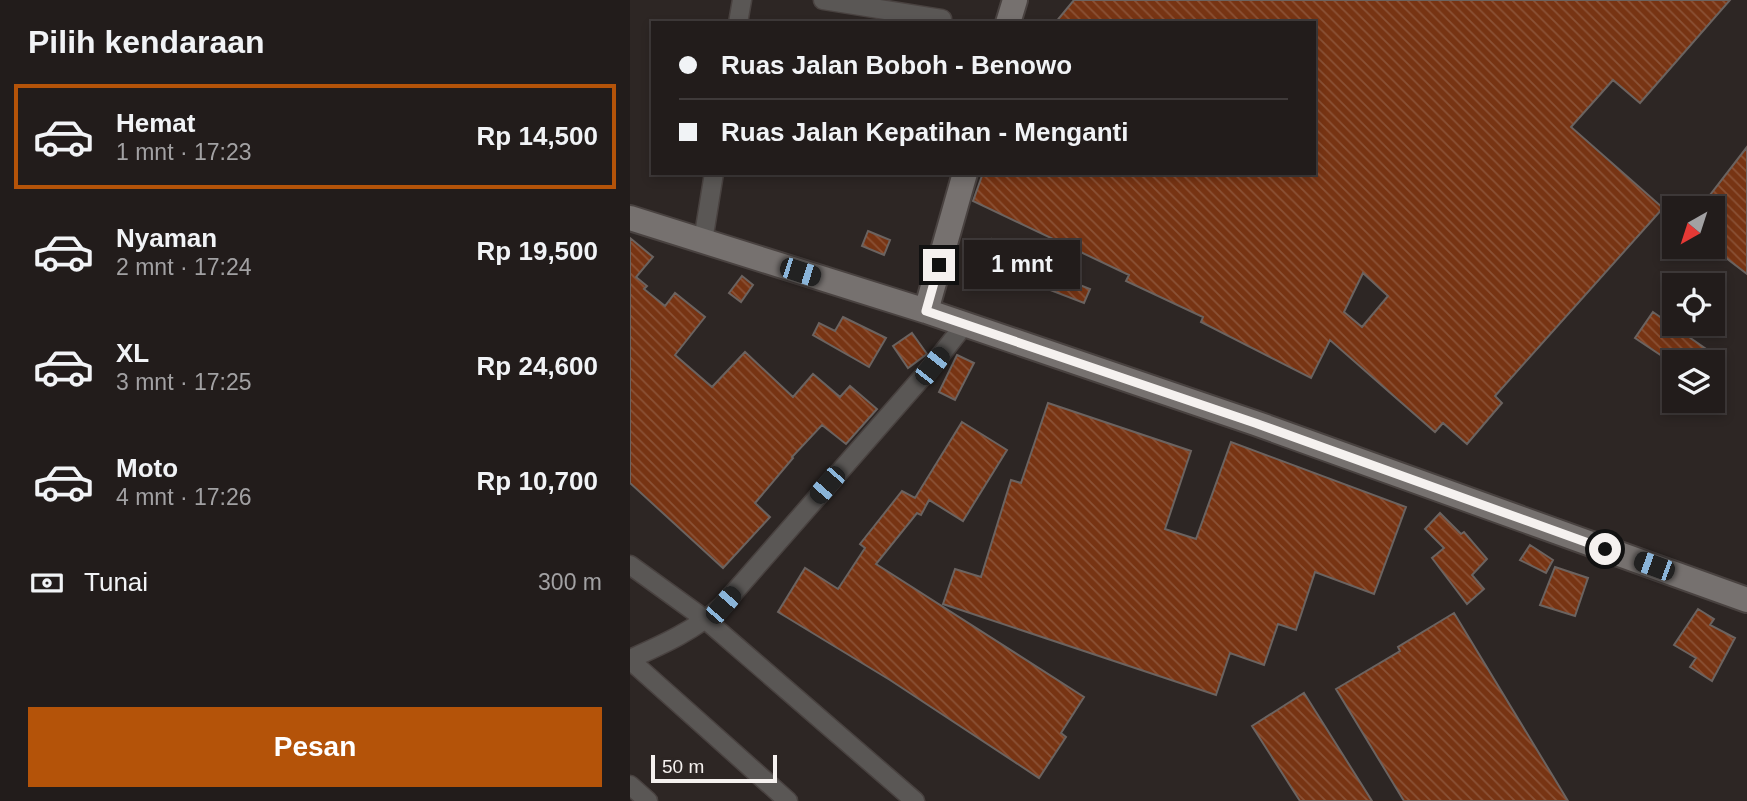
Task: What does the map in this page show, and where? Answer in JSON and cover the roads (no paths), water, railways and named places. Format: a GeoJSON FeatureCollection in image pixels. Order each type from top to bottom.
{"type":"FeatureCollection","features":[{"type":"Feature","properties":{"kind":"main road"},"geometry":{"type":"LineString","coordinates":[[1008,21],[1015,0]]}},
{"type":"Feature","properties":{"kind":"main road"},"geometry":{"type":"LineString","coordinates":[[926,311],[964,175]]}},
{"type":"Feature","properties":{"kind":"main road"},"geometry":{"type":"LineString","coordinates":[[630,218],[965,324],[1377,467],[1747,600]]}},
{"type":"Feature","properties":{"kind":"street"},"geometry":{"type":"LineString","coordinates":[[738,21],[742,0]]}},
{"type":"Feature","properties":{"kind":"street"},"geometry":{"type":"LineString","coordinates":[[822,0],[942,19]]}},
{"type":"Feature","properties":{"kind":"street"},"geometry":{"type":"LineString","coordinates":[[703,241],[714,175]]}},
{"type":"Feature","properties":{"kind":"street"},"geometry":{"type":"LineString","coordinates":[[788,801],[630,659],[671,641],[706,620],[723,605],[932,366],[965,324]]}},
{"type":"Feature","properties":{"kind":"street"},"geometry":{"type":"LineString","coordinates":[[630,565],[706,620],[915,801]]}}]}
